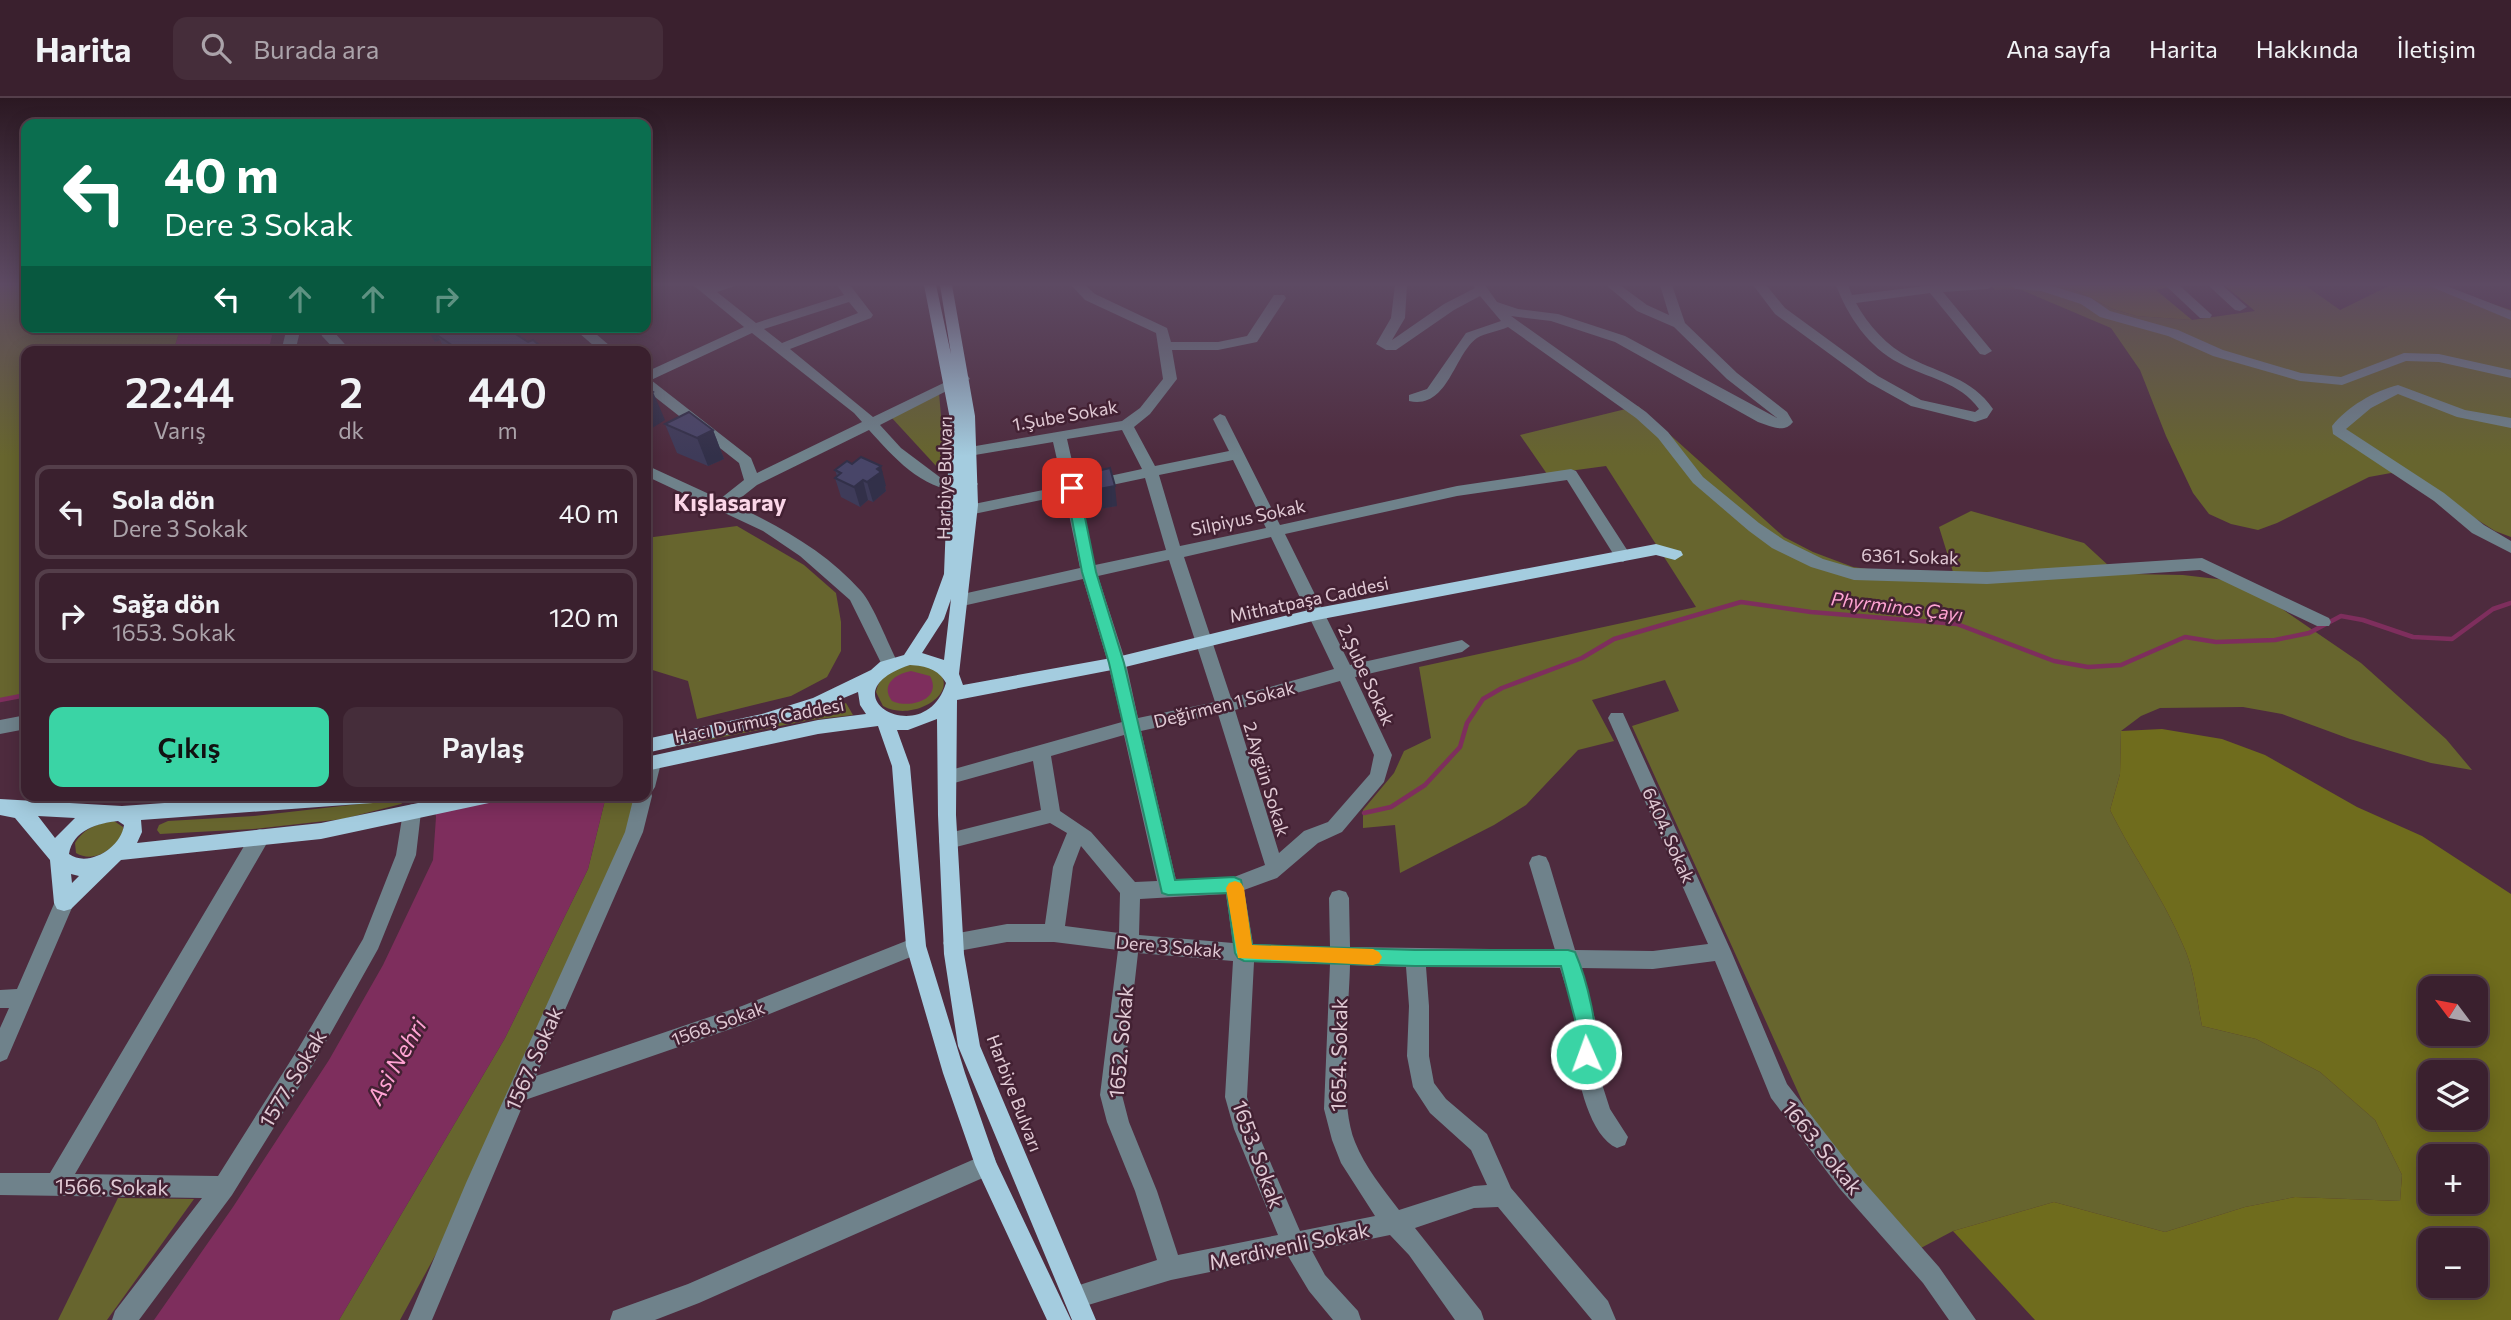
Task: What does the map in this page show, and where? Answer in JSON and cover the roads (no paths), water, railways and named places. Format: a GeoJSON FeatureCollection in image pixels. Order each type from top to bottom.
{"type":"FeatureCollection","features":[{"type":"Feature","properties":{"kind":"main road","name":"Harbiye Bulvarı"},"geometry":{"type":"LineString","coordinates":[[910,659],[936,620],[952,574],[962,485],[969,451],[968,416],[945,342]]}},
{"type":"Feature","properties":{"kind":"main road","name":"Harbiye Bulvarı"},"geometry":{"type":"LineString","coordinates":[[952,342],[962,485],[969,510],[951,673],[955,683],[949,698],[948,841],[953,943],[969,1046],[1084,1320]]}},
{"type":"Feature","properties":{"kind":"main road","name":"Mithatpaşa Caddesi"},"geometry":{"type":"LineString","coordinates":[[949,698],[1117,663],[1317,614],[1656,549],[1675,555]]}},
{"type":"Feature","properties":{"kind":"main road"},"geometry":{"type":"LineString","coordinates":[[951,673],[933,662],[910,659],[889,663],[874,675],[864,696],[867,706],[883,720],[901,766],[916,946],[954,1073],[986,1165],[1059,1320]]}},
{"type":"Feature","properties":{"kind":"main road","name":"Hacı Durmuş Caddesi"},"geometry":{"type":"LineString","coordinates":[[651,757],[808,709],[844,694],[874,675]]}},
{"type":"Feature","properties":{"kind":"main road"},"geometry":{"type":"LineString","coordinates":[[883,720],[911,722],[924,718],[949,698]]}},
{"type":"Feature","properties":{"kind":"main road","name":"Hacı Durmuş Caddesi"},"geometry":{"type":"LineString","coordinates":[[651,757],[818,726],[883,720]]}},
{"type":"Feature","properties":{"kind":"main road"},"geometry":{"type":"LineString","coordinates":[[64,903],[59,857],[61,844],[76,826],[111,813],[296,801]]}},
{"type":"Feature","properties":{"kind":"main road"},"geometry":{"type":"LineString","coordinates":[[3,809],[22,813],[65,864],[81,867],[103,861],[116,853],[321,831],[465,801]]}},
{"type":"Feature","properties":{"kind":"main road"},"geometry":{"type":"LineString","coordinates":[[3,809],[121,813],[133,822],[130,838],[64,903]]}},
{"type":"Feature","properties":{"kind":"street"},"geometry":{"type":"LineString","coordinates":[[651,375],[722,342]]}},
{"type":"Feature","properties":{"kind":"street"},"geometry":{"type":"LineString","coordinates":[[773,342],[859,410],[896,451],[937,482],[962,485]]}},
{"type":"Feature","properties":{"kind":"street"},"geometry":{"type":"LineString","coordinates":[[781,348],[796,342]]}},
{"type":"Feature","properties":{"kind":"street"},"geometry":{"type":"LineString","coordinates":[[1163,342],[1164,346],[1218,346],[1237,342]]}},
{"type":"Feature","properties":{"kind":"street"},"geometry":{"type":"LineString","coordinates":[[1384,342],[1383,344],[1391,347],[1398,342]]}},
{"type":"Feature","properties":{"kind":"street"},"geometry":{"type":"LineString","coordinates":[[1414,398],[1432,392],[1467,342]]}},
{"type":"Feature","properties":{"kind":"street","name":"6361. Sokak"},"geometry":{"type":"LineString","coordinates":[[1539,342],[1642,415],[1663,435],[1698,480],[1754,527],[1778,544],[1817,563],[1854,574],[1987,578],[2202,564],[2323,622]]}},
{"type":"Feature","properties":{"kind":"street"},"geometry":{"type":"LineString","coordinates":[[1625,342],[1763,419],[1783,425],[1786,422],[1782,415],[1732,376],[1697,342]]}},
{"type":"Feature","properties":{"kind":"street"},"geometry":{"type":"LineString","coordinates":[[1822,342],[1873,379],[1916,403],[1975,417],[1982,415],[1986,409],[1980,398],[1962,386],[1903,360],[1881,342]]}},
{"type":"Feature","properties":{"kind":"street"},"geometry":{"type":"LineString","coordinates":[[1977,342],[1985,351]]}},
{"type":"Feature","properties":{"kind":"street"},"geometry":{"type":"LineString","coordinates":[[2193,342],[2218,353],[2300,377],[2342,381],[2404,357],[2438,358],[2511,374]]}},
{"type":"Feature","properties":{"kind":"street","name":"1.Şube Sokak"},"geometry":{"type":"LineString","coordinates":[[969,451],[1126,425],[1136,420],[1150,407],[1170,379],[1164,346]]}},
{"type":"Feature","properties":{"kind":"street"},"geometry":{"type":"LineString","coordinates":[[722,505],[752,481],[956,382]]}},
{"type":"Feature","properties":{"kind":"street"},"geometry":{"type":"LineString","coordinates":[[651,387],[746,461],[752,481]]}},
{"type":"Feature","properties":{"kind":"street"},"geometry":{"type":"LineString","coordinates":[[2511,423],[2462,414],[2398,388],[2361,407],[2339,426],[2338,431],[2440,497],[2478,529],[2511,548]]}},
{"type":"Feature","properties":{"kind":"street","name":"2.Şube Sokak"},"geometry":{"type":"LineString","coordinates":[[1220,419],[1317,614],[1383,755],[1378,777],[1335,827],[1311,838],[1276,868]]}},
{"type":"Feature","properties":{"kind":"street","name":"2.Aygün Sokak"},"geometry":{"type":"LineString","coordinates":[[1126,425],[1150,471],[1226,706],[1267,847],[1276,868]]}},
{"type":"Feature","properties":{"kind":"street"},"geometry":{"type":"LineString","coordinates":[[1059,435],[1089,572],[1117,663],[1168,887]]}},
{"type":"Feature","properties":{"kind":"street"},"geometry":{"type":"LineString","coordinates":[[969,510],[1238,454]]}},
{"type":"Feature","properties":{"kind":"street"},"geometry":{"type":"LineString","coordinates":[[651,472],[768,527],[806,552],[856,596],[889,663]]}},
{"type":"Feature","properties":{"kind":"street","name":"Silpiyus Sokak"},"geometry":{"type":"LineString","coordinates":[[958,601],[1457,491],[1570,474],[1623,556]]}},
{"type":"Feature","properties":{"kind":"street","name":"Değirmen 1 Sokak"},"geometry":{"type":"LineString","coordinates":[[947,778],[1132,726],[1226,706],[1344,673],[1462,646]]}},
{"type":"Feature","properties":{"kind":"street","name":"6404. Sokak"},"geometry":{"type":"LineString","coordinates":[[1617,718],[1721,951]]}},
{"type":"Feature","properties":{"kind":"street"},"geometry":{"type":"LineString","coordinates":[[0,727],[21,723]]}},
{"type":"Feature","properties":{"kind":"street"},"geometry":{"type":"LineString","coordinates":[[1041,752],[1051,815]]}},
{"type":"Feature","properties":{"kind":"street","name":"1567. Sokak"},"geometry":{"type":"LineString","coordinates":[[420,1320],[517,1093],[634,832],[642,801]]}},
{"type":"Feature","properties":{"kind":"street","name":"1577. Sokak"},"geometry":{"type":"LineString","coordinates":[[124,1320],[224,1187],[306,1056],[371,943],[406,855],[412,812]]}},
{"type":"Feature","properties":{"kind":"street"},"geometry":{"type":"LineString","coordinates":[[948,841],[1051,815],[1077,831],[1130,891],[1234,885],[1276,868]]}},
{"type":"Feature","properties":{"kind":"street"},"geometry":{"type":"LineString","coordinates":[[1054,933],[1063,867],[1077,831]]}},
{"type":"Feature","properties":{"kind":"street"},"geometry":{"type":"LineString","coordinates":[[56,1185],[260,837]]}},
{"type":"Feature","properties":{"kind":"street"},"geometry":{"type":"LineString","coordinates":[[1539,863],[1584,1019],[1591,1084],[1601,1114],[1617,1136]]}},
{"type":"Feature","properties":{"kind":"street","name":"1653. Sokak"},"geometry":{"type":"LineString","coordinates":[[1234,885],[1244,953],[1236,1097],[1245,1129],[1293,1242],[1317,1283],[1349,1320]]}},
{"type":"Feature","properties":{"kind":"street","name":"1652. Sokak"},"geometry":{"type":"LineString","coordinates":[[1130,891],[1129,943],[1111,1095],[1118,1122],[1146,1191],[1171,1268]]}},
{"type":"Feature","properties":{"kind":"street","name":"1654. Sokak"},"geometry":{"type":"LineString","coordinates":[[1339,898],[1340,957],[1335,1108],[1338,1130],[1348,1157],[1395,1223],[1420,1250],[1445,1291],[1472,1320]]}},
{"type":"Feature","properties":{"kind":"street"},"geometry":{"type":"LineString","coordinates":[[0,1052],[64,903]]}},
{"type":"Feature","properties":{"kind":"street","name":"Dere 3 Sokak"},"geometry":{"type":"LineString","coordinates":[[953,943],[1006,933],[1054,933],[1244,953],[1340,957],[1653,960],[1721,951]]}},
{"type":"Feature","properties":{"kind":"street","name":"1568. Sokak"},"geometry":{"type":"LineString","coordinates":[[517,1093],[745,1015],[916,946]]}},
{"type":"Feature","properties":{"kind":"street","name":"1663. Sokak"},"geometry":{"type":"LineString","coordinates":[[1721,951],[1779,1091],[1848,1181],[1931,1275],[1956,1318]]}},
{"type":"Feature","properties":{"kind":"street"},"geometry":{"type":"LineString","coordinates":[[1415,958],[1419,1006],[1418,1056],[1424,1087],[1438,1106],[1479,1142],[1503,1196],[1600,1309],[1604,1320]]}},
{"type":"Feature","properties":{"kind":"street"},"geometry":{"type":"LineString","coordinates":[[0,999],[24,998]]}},
{"type":"Feature","properties":{"kind":"street"},"geometry":{"type":"LineString","coordinates":[[622,1320],[691,1295],[986,1165]]}},
{"type":"Feature","properties":{"kind":"street","name":"1566. Sokak"},"geometry":{"type":"LineString","coordinates":[[0,1184],[224,1187]]}},
{"type":"Feature","properties":{"kind":"street","name":"Merdivenli Sokak"},"geometry":{"type":"LineString","coordinates":[[1075,1297],[1171,1268],[1395,1223],[1474,1197],[1503,1196]]}},
{"type":"Feature","properties":{"kind":"water"},"geometry":{"type":"Polygon","coordinates":[[[176,342],[270,342],[269,346],[175,346],[176,342]]]}},
{"type":"Feature","properties":{"kind":"water"},"geometry":{"type":"Polygon","coordinates":[[[911,671],[930,676],[932,691],[928,697],[915,703],[892,701],[888,690],[891,681],[911,671]]]}},
{"type":"Feature","properties":{"kind":"water","name":"Asi Nehri"},"geometry":{"type":"Polygon","coordinates":[[[434,801],[605,801],[588,869],[505,1038],[339,1320],[154,1320],[233,1207],[329,1060],[383,965],[433,860],[436,817],[434,801]]]}},
{"type":"Feature","properties":{"kind":"waterway","name":"Phyrminos Çayı"},"geometry":{"type":"LineString","coordinates":[[1364,813],[1391,807],[1425,785],[1460,747],[1467,723],[1483,699],[1502,688],[1582,658],[1614,639],[1741,602],[1811,612],[1957,624],[2054,661],[2088,667],[2121,665],[2185,637],[2216,642],[2275,640],[2309,633],[2341,616],[2363,620],[2413,637],[2452,639],[2493,609],[2511,603]]}},
{"type":"Feature","properties":{"kind":"waterway"},"geometry":{"type":"LineString","coordinates":[[0,700],[21,696]]}},
{"type":"Feature","properties":{"kind":"district","name":"Kışlasaray"},"geometry":{"type":"Point","coordinates":[730,501]}}]}
